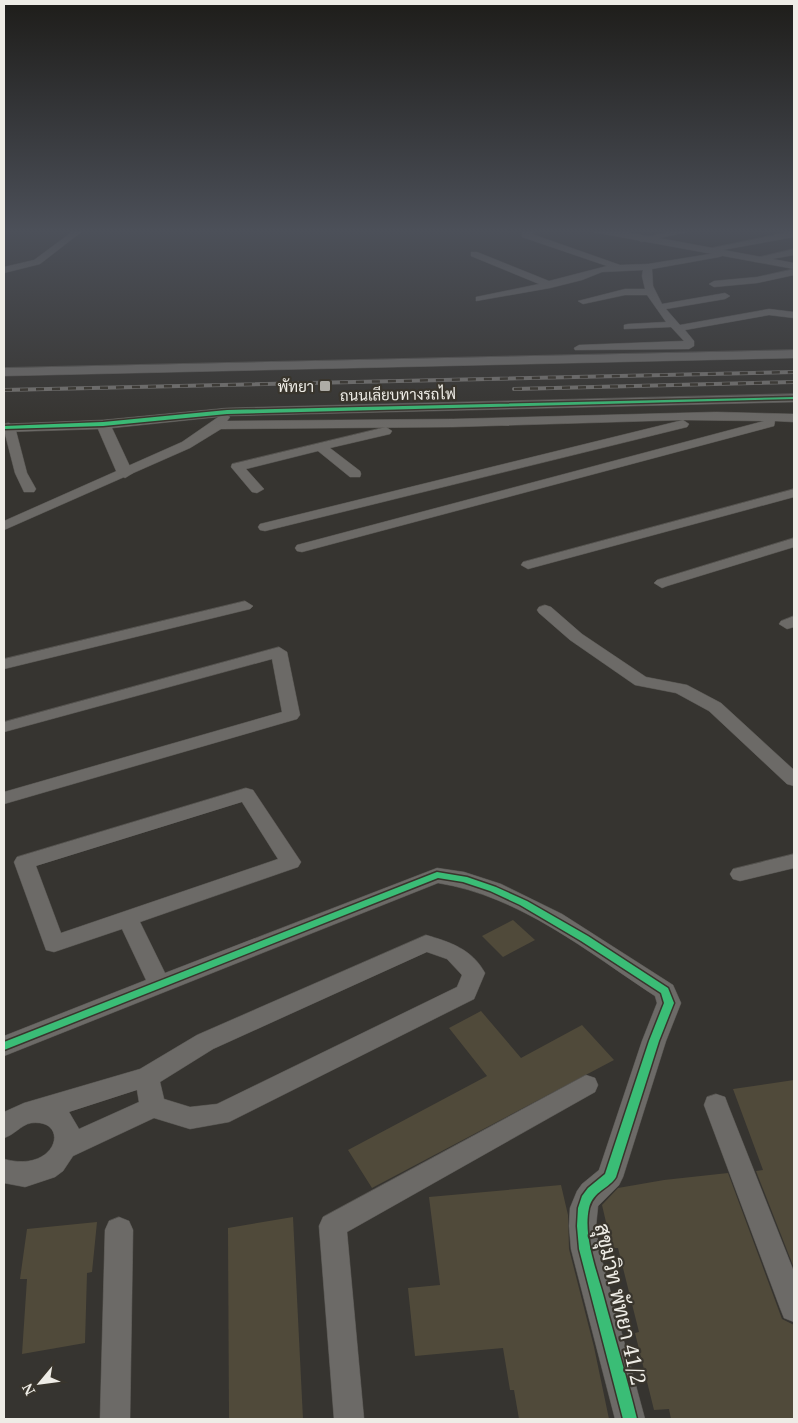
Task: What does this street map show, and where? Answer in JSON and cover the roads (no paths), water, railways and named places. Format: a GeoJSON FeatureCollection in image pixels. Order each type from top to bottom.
{"type":"FeatureCollection","features":[{"type":"Feature","properties":{"kind":"street"},"geometry":{"type":"LineString","coordinates":[[480,299],[498,295]]}},
{"type":"Feature","properties":{"kind":"street"},"geometry":{"type":"LineString","coordinates":[[583,301],[609,295]]}},
{"type":"Feature","properties":{"kind":"street"},"geometry":{"type":"LineString","coordinates":[[579,348],[689,346],[689,341],[652,295]]}},
{"type":"Feature","properties":{"kind":"street"},"geometry":{"type":"LineString","coordinates":[[661,307],[725,296]]}},
{"type":"Feature","properties":{"kind":"street"},"geometry":{"type":"LineString","coordinates":[[628,327],[676,326],[769,312],[794,315]]}},
{"type":"Feature","properties":{"kind":"street","name":"ถนนเลียบทางรถไฟ"},"geometry":{"type":"LineString","coordinates":[[4,372],[794,354]]}},
{"type":"Feature","properties":{"kind":"street","name":"ถนนเลียบทางรถไฟ"},"geometry":{"type":"LineString","coordinates":[[6,427],[103,424],[227,412],[794,398]]}},
{"type":"Feature","properties":{"kind":"street"},"geometry":{"type":"LineString","coordinates":[[4,526],[186,445],[218,425],[227,412]]}},
{"type":"Feature","properties":{"kind":"street"},"geometry":{"type":"LineString","coordinates":[[218,425],[418,424],[716,416],[791,418]]}},
{"type":"Feature","properties":{"kind":"street"},"geometry":{"type":"LineString","coordinates":[[265,527],[693,421],[773,418]]}},
{"type":"Feature","properties":{"kind":"street"},"geometry":{"type":"LineString","coordinates":[[302,548],[791,418]]}},
{"type":"Feature","properties":{"kind":"street"},"geometry":{"type":"LineString","coordinates":[[103,424],[125,473]]}},
{"type":"Feature","properties":{"kind":"street"},"geometry":{"type":"LineString","coordinates":[[257,489],[237,466],[418,424]]}},
{"type":"Feature","properties":{"kind":"street"},"geometry":{"type":"LineString","coordinates":[[6,427],[21,473],[29,489]]}},
{"type":"Feature","properties":{"kind":"street"},"geometry":{"type":"LineString","coordinates":[[321,446],[354,474]]}},
{"type":"Feature","properties":{"kind":"street"},"geometry":{"type":"LineString","coordinates":[[528,565],[794,493]]}},
{"type":"Feature","properties":{"kind":"street"},"geometry":{"type":"LineString","coordinates":[[662,583],[794,542]]}},
{"type":"Feature","properties":{"kind":"street"},"geometry":{"type":"LineString","coordinates":[[4,664],[245,606]]}},
{"type":"Feature","properties":{"kind":"street"},"geometry":{"type":"LineString","coordinates":[[545,610],[576,637],[641,682],[681,689],[715,707],[794,780]]}},
{"type":"Feature","properties":{"kind":"street"},"geometry":{"type":"LineString","coordinates":[[4,727],[279,652],[291,715],[4,798]]}},
{"type":"Feature","properties":{"kind":"street"},"geometry":{"type":"LineString","coordinates":[[246,794],[290,862],[128,918],[54,944],[24,862],[246,794]]}},
{"type":"Feature","properties":{"kind":"street"},"geometry":{"type":"LineString","coordinates":[[740,874],[794,861]]}},
{"type":"Feature","properties":{"kind":"street","name":"สุขุมวิท พัทยา 41/2"},"geometry":{"type":"LineString","coordinates":[[160,985],[437,875],[454,876],[474,881],[541,912],[665,991],[669,1003],[654,1041],[610,1177],[596,1185],[585,1198],[582,1221],[585,1249],[630,1419]]}},
{"type":"Feature","properties":{"kind":"street"},"geometry":{"type":"LineString","coordinates":[[4,1046],[160,985],[128,918]]}},
{"type":"Feature","properties":{"kind":"street"},"geometry":{"type":"LineString","coordinates":[[4,1127],[23,1114],[35,1112],[147,1077],[205,1042],[426,943],[455,952],[474,973],[466,993],[220,1114],[190,1118],[153,1107],[65,1148],[52,1164],[37,1173],[21,1176],[4,1170]]}},
{"type":"Feature","properties":{"kind":"street"},"geometry":{"type":"LineString","coordinates":[[147,1077],[153,1107]]}},
{"type":"Feature","properties":{"kind":"street"},"geometry":{"type":"LineString","coordinates":[[349,1419],[333,1226],[586,1085]]}},
{"type":"Feature","properties":{"kind":"street"},"geometry":{"type":"LineString","coordinates":[[716,1104],[794,1308]]}},
{"type":"Feature","properties":{"kind":"street"},"geometry":{"type":"LineString","coordinates":[[35,1112],[50,1114],[62,1121],[67,1133],[65,1148]]}},
{"type":"Feature","properties":{"kind":"street"},"geometry":{"type":"LineString","coordinates":[[115,1419],[119,1230]]}},
{"type":"Feature","properties":{"kind":"railway"},"geometry":{"type":"LineString","coordinates":[[4,390],[794,372]]}},
{"type":"Feature","properties":{"kind":"railway"},"geometry":{"type":"LineString","coordinates":[[514,389],[794,382]]}},
{"type":"Feature","properties":{"kind":"place","name":"พัทยา"},"geometry":{"type":"Point","coordinates":[325,386]}}]}
